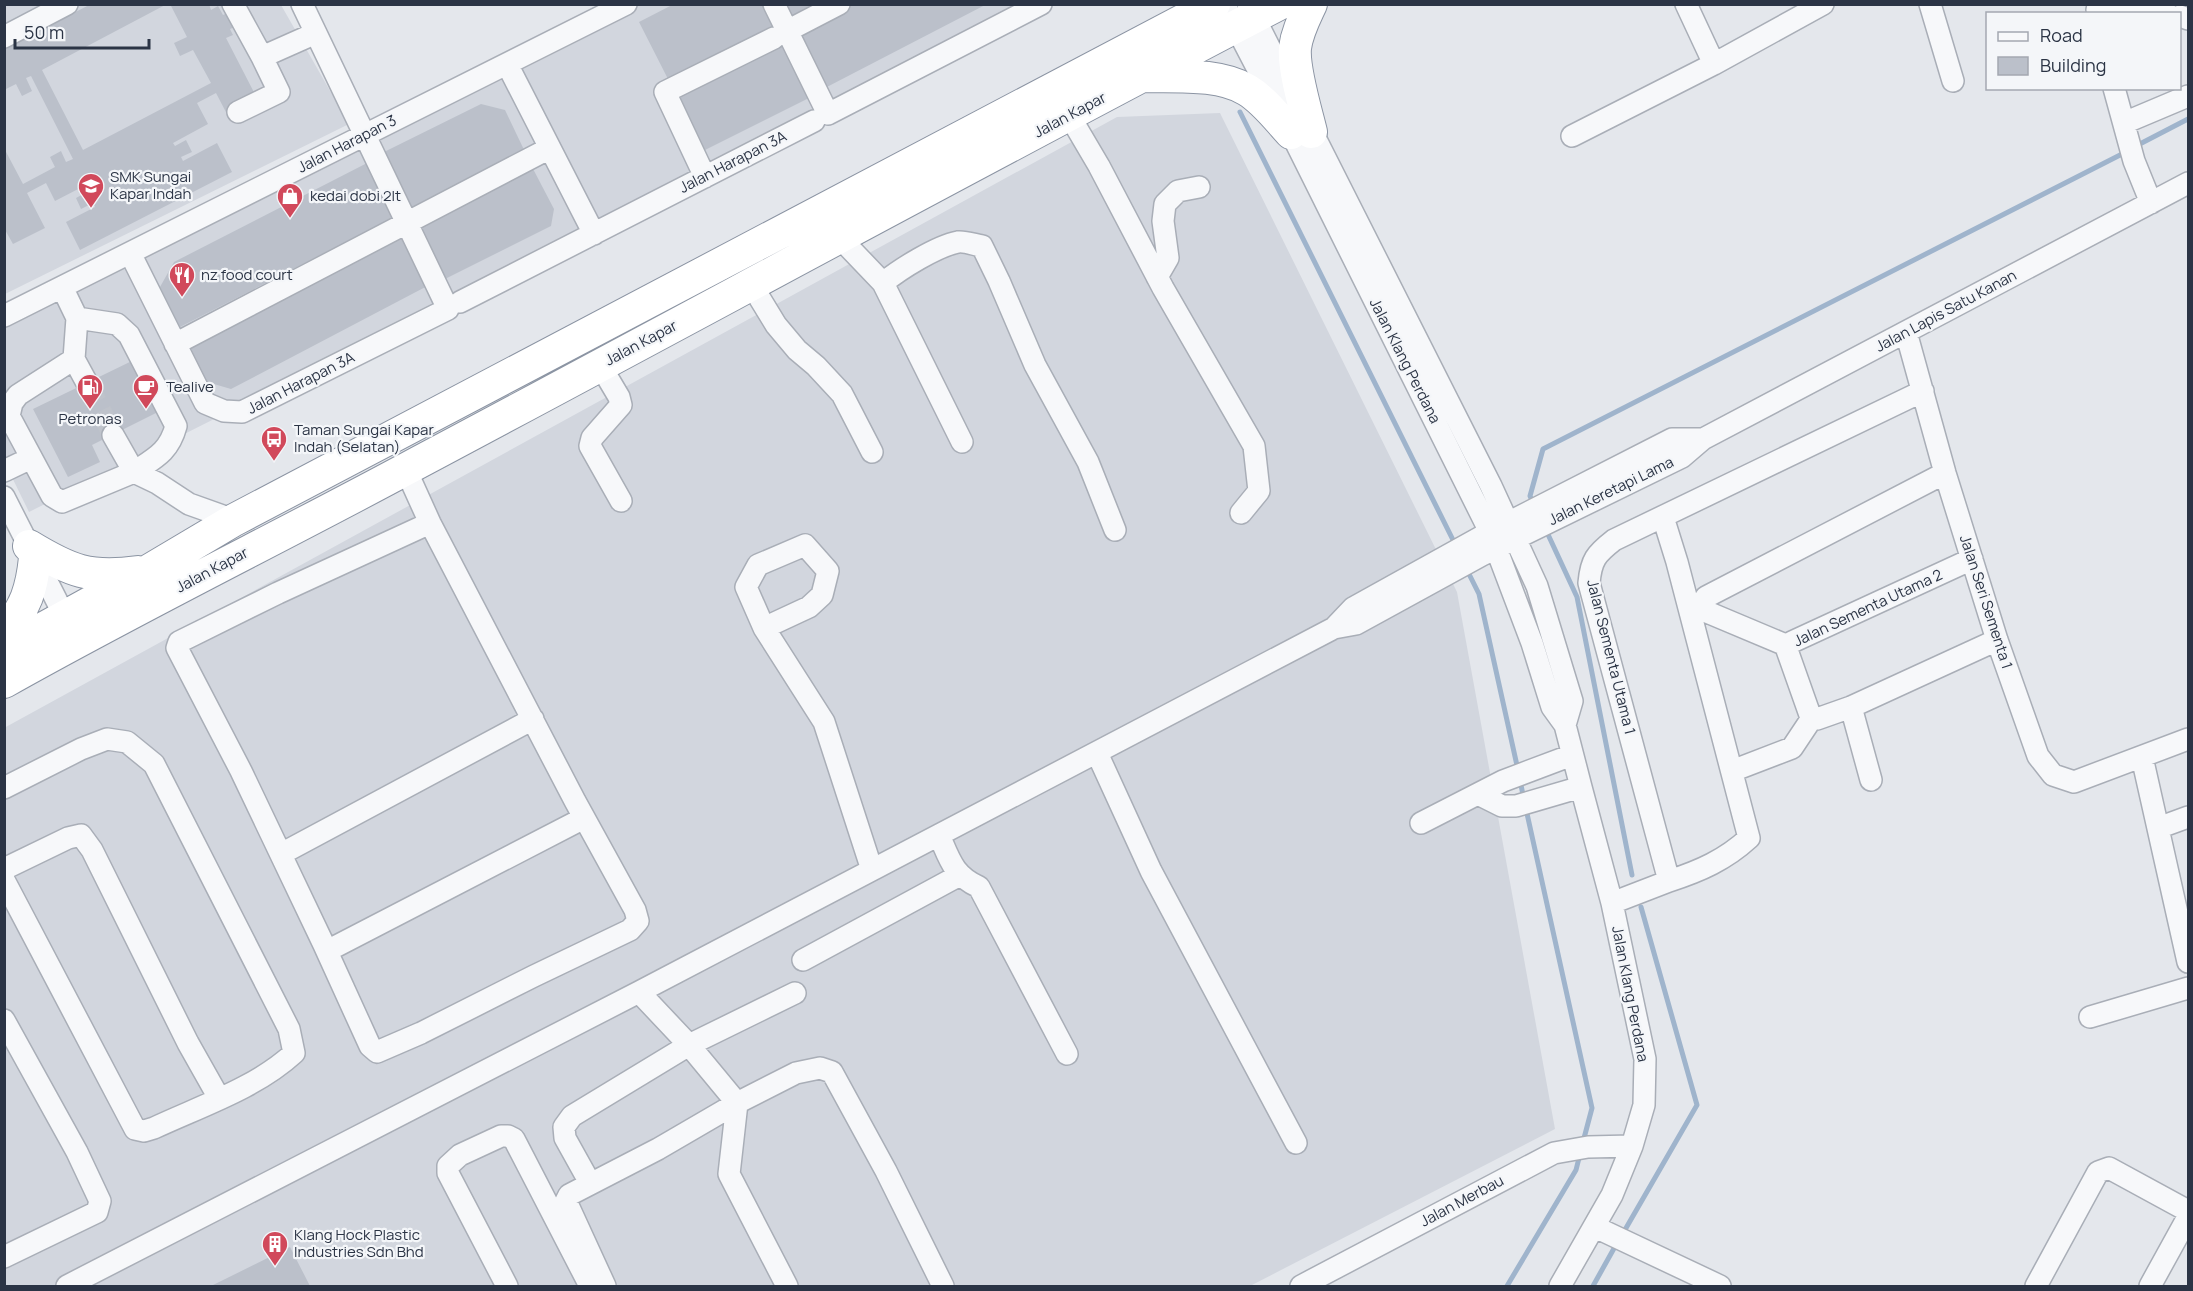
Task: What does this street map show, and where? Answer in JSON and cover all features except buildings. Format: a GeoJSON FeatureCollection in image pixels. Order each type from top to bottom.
{"type":"FeatureCollection","features":[{"type":"Feature","properties":{"kind":"highway","name":"Jalan Kapar"},"geometry":{"type":"LineString","coordinates":[[4,650],[148,571],[234,520],[1214,4]]}},
{"type":"Feature","properties":{"kind":"highway"},"geometry":{"type":"LineString","coordinates":[[1301,132],[1300,88],[1295,50],[1300,27],[1311,4]]}},
{"type":"Feature","properties":{"kind":"highway","name":"Jalan Kapar"},"geometry":{"type":"LineString","coordinates":[[4,681],[232,559],[406,470],[750,284],[1144,76],[1248,12]]}},
{"type":"Feature","properties":{"kind":"highway"},"geometry":{"type":"LineString","coordinates":[[1144,76],[1207,79],[1233,83],[1249,91],[1301,132]]}},
{"type":"Feature","properties":{"kind":"highway"},"geometry":{"type":"LineString","coordinates":[[4,631],[22,610],[29,595],[33,583],[32,552],[73,570],[96,575],[148,571]]}},
{"type":"Feature","properties":{"kind":"street"},"geometry":{"type":"LineString","coordinates":[[4,37],[68,4]]}},
{"type":"Feature","properties":{"kind":"street"},"geometry":{"type":"LineString","coordinates":[[233,4],[279,92],[238,112]]}},
{"type":"Feature","properties":{"kind":"street"},"geometry":{"type":"LineString","coordinates":[[302,4],[406,224],[454,306]]}},
{"type":"Feature","properties":{"kind":"street","name":"Jalan Harapan 3"},"geometry":{"type":"LineString","coordinates":[[4,316],[626,4]]}},
{"type":"Feature","properties":{"kind":"street"},"geometry":{"type":"LineString","coordinates":[[774,4],[780,34],[821,117]]}},
{"type":"Feature","properties":{"kind":"street"},"geometry":{"type":"LineString","coordinates":[[705,177],[665,92],[839,4]]}},
{"type":"Feature","properties":{"kind":"street","name":"Jalan Harapan 3A"},"geometry":{"type":"LineString","coordinates":[[130,253],[205,403],[225,411],[242,412],[454,306],[1041,4]]}},
{"type":"Feature","properties":{"kind":"street"},"geometry":{"type":"LineString","coordinates":[[1686,4],[1714,64]]}},
{"type":"Feature","properties":{"kind":"street"},"geometry":{"type":"LineString","coordinates":[[1572,136],[1714,64],[1823,4]]}},
{"type":"Feature","properties":{"kind":"street"},"geometry":{"type":"LineString","coordinates":[[1930,4],[1953,81]]}},
{"type":"Feature","properties":{"kind":"street"},"geometry":{"type":"LineString","coordinates":[[2097,9],[2140,12]]}},
{"type":"Feature","properties":{"kind":"street","name":"Jalan Klang Perdana"},"geometry":{"type":"LineString","coordinates":[[1248,12],[1301,132],[1502,535],[1537,586],[1572,701],[1565,725],[1612,903],[1645,1059],[1644,1105],[1632,1146],[1612,1195],[1604,1232],[1560,1287]]}},
{"type":"Feature","properties":{"kind":"street"},"geometry":{"type":"LineString","coordinates":[[262,57],[316,33]]}},
{"type":"Feature","properties":{"kind":"street"},"geometry":{"type":"LineString","coordinates":[[507,64],[594,234]]}},
{"type":"Feature","properties":{"kind":"street"},"geometry":{"type":"LineString","coordinates":[[2115,90],[2134,161],[2151,203]]}},
{"type":"Feature","properties":{"kind":"street"},"geometry":{"type":"LineString","coordinates":[[2126,129],[2188,96]]}},
{"type":"Feature","properties":{"kind":"street"},"geometry":{"type":"LineString","coordinates":[[1070,115],[1157,277],[1254,446],[1259,491],[1241,513]]}},
{"type":"Feature","properties":{"kind":"street"},"geometry":{"type":"LineString","coordinates":[[175,344],[550,148]]}},
{"type":"Feature","properties":{"kind":"street","name":"Jalan Lapis Satu Kanan"},"geometry":{"type":"LineString","coordinates":[[1703,439],[2188,183]]}},
{"type":"Feature","properties":{"kind":"street"},"geometry":{"type":"LineString","coordinates":[[1157,277],[1168,258],[1163,221],[1165,204],[1178,191],[1199,187]]}},
{"type":"Feature","properties":{"kind":"street"},"geometry":{"type":"LineString","coordinates":[[839,237],[883,282],[962,442]]}},
{"type":"Feature","properties":{"kind":"street"},"geometry":{"type":"LineString","coordinates":[[883,282],[899,270],[940,248],[960,242],[982,246],[1035,365],[1088,462],[1115,530]]}},
{"type":"Feature","properties":{"kind":"street"},"geometry":{"type":"LineString","coordinates":[[750,284],[776,325],[797,350],[816,366],[842,394],[872,452]]}},
{"type":"Feature","properties":{"kind":"street"},"geometry":{"type":"LineString","coordinates":[[62,287],[77,318],[74,359],[87,383]]}},
{"type":"Feature","properties":{"kind":"street"},"geometry":{"type":"LineString","coordinates":[[74,359],[18,394],[12,403],[9,416],[52,496],[62,502],[134,472],[164,451],[172,440],[176,426],[129,335],[117,324],[77,318]]}},
{"type":"Feature","properties":{"kind":"street","name":"Jalan Seri Sementa 1"},"geometry":{"type":"LineString","coordinates":[[1906,332],[1945,473],[1997,640],[2037,756],[2053,775],[2074,782],[2188,739]]}},
{"type":"Feature","properties":{"kind":"street"},"geometry":{"type":"LineString","coordinates":[[600,365],[619,397],[621,405],[592,438],[590,446],[621,501]]}},
{"type":"Feature","properties":{"kind":"street","name":"Jalan Sementa Utama 1"},"geometry":{"type":"LineString","coordinates":[[1669,881],[1589,583],[1590,566],[1599,551],[1614,540],[1923,391]]}},
{"type":"Feature","properties":{"kind":"street"},"geometry":{"type":"LineString","coordinates":[[113,435],[134,472],[158,483],[189,504],[234,520]]}},
{"type":"Feature","properties":{"kind":"street","name":"Jalan Keretapi Lama"},"geometry":{"type":"LineString","coordinates":[[67,1287],[639,992],[1334,628],[1356,624],[1442,569],[1502,535],[1551,511],[1672,439],[1703,439]]}},
{"type":"Feature","properties":{"kind":"street"},"geometry":{"type":"LineString","coordinates":[[4,471],[31,458]]}},
{"type":"Feature","properties":{"kind":"street"},"geometry":{"type":"LineString","coordinates":[[406,470],[430,523],[584,818],[635,910],[638,921],[630,930],[421,1033],[377,1052],[370,1046],[240,771],[177,648],[179,642],[278,593],[430,523]]}},
{"type":"Feature","properties":{"kind":"street"},"geometry":{"type":"LineString","coordinates":[[1695,606],[1706,597],[1945,473]]}},
{"type":"Feature","properties":{"kind":"street"},"geometry":{"type":"LineString","coordinates":[[4,497],[65,617],[82,621],[95,619],[196,567],[232,559]]}},
{"type":"Feature","properties":{"kind":"street"},"geometry":{"type":"LineString","coordinates":[[1612,903],[1705,869],[1738,848],[1749,838],[1695,606],[1663,516]]}},
{"type":"Feature","properties":{"kind":"street","name":"Jalan Sementa Utama 2"},"geometry":{"type":"LineString","coordinates":[[1812,718],[1787,650],[1788,646],[1972,560]]}},
{"type":"Feature","properties":{"kind":"street"},"geometry":{"type":"LineString","coordinates":[[1695,606],[1788,646]]}},
{"type":"Feature","properties":{"kind":"street"},"geometry":{"type":"LineString","coordinates":[[4,681],[43,654],[56,638],[65,617]]}},
{"type":"Feature","properties":{"kind":"street"},"geometry":{"type":"LineString","coordinates":[[764,628],[824,722],[872,870]]}},
{"type":"Feature","properties":{"kind":"street"},"geometry":{"type":"LineString","coordinates":[[1732,771],[1792,748],[1812,718],[1817,719],[1851,707],[1997,640]]}},
{"type":"Feature","properties":{"kind":"street"},"geometry":{"type":"LineString","coordinates":[[1851,707],[1871,780]]}},
{"type":"Feature","properties":{"kind":"street"},"geometry":{"type":"LineString","coordinates":[[280,854],[533,720]]}},
{"type":"Feature","properties":{"kind":"street"},"geometry":{"type":"LineString","coordinates":[[4,788],[106,739],[127,742],[154,764],[289,1029],[294,1053],[277,1069],[219,1098],[154,1128],[144,1131],[135,1128],[4,880]]}},
{"type":"Feature","properties":{"kind":"street"},"geometry":{"type":"LineString","coordinates":[[1097,753],[1151,871],[1296,1143]]}},
{"type":"Feature","properties":{"kind":"street"},"geometry":{"type":"LineString","coordinates":[[1421,823],[1520,775],[1572,755]]}},
{"type":"Feature","properties":{"kind":"street"},"geometry":{"type":"LineString","coordinates":[[2142,757],[2158,828],[2183,907],[2188,962]]}},
{"type":"Feature","properties":{"kind":"street"},"geometry":{"type":"LineString","coordinates":[[1478,794],[1502,806],[1516,806],[1581,787]]}},
{"type":"Feature","properties":{"kind":"street"},"geometry":{"type":"LineString","coordinates":[[2158,828],[2188,817]]}},
{"type":"Feature","properties":{"kind":"street"},"geometry":{"type":"LineString","coordinates":[[327,951],[584,818]]}},
{"type":"Feature","properties":{"kind":"street"},"geometry":{"type":"LineString","coordinates":[[939,835],[955,869],[963,880],[979,887],[1067,1054]]}},
{"type":"Feature","properties":{"kind":"street"},"geometry":{"type":"LineString","coordinates":[[4,869],[68,838],[81,836],[92,850],[219,1098]]}},
{"type":"Feature","properties":{"kind":"street"},"geometry":{"type":"LineString","coordinates":[[803,960],[960,875]]}},
{"type":"Feature","properties":{"kind":"street"},"geometry":{"type":"LineString","coordinates":[[2090,1017],[2188,988]]}},
{"type":"Feature","properties":{"kind":"street"},"geometry":{"type":"LineString","coordinates":[[639,992],[689,1045],[737,1103],[729,1174],[787,1287]]}},
{"type":"Feature","properties":{"kind":"street"},"geometry":{"type":"LineString","coordinates":[[590,1183],[565,1138],[564,1127],[572,1116],[689,1045],[795,993]]}},
{"type":"Feature","properties":{"kind":"street"},"geometry":{"type":"LineString","coordinates":[[4,1020],[77,1152],[100,1201],[97,1212],[4,1257]]}},
{"type":"Feature","properties":{"kind":"street"},"geometry":{"type":"LineString","coordinates":[[605,1287],[566,1201],[569,1195],[796,1073],[820,1068],[832,1072],[886,1171],[943,1287]]}},
{"type":"Feature","properties":{"kind":"street"},"geometry":{"type":"LineString","coordinates":[[507,1287],[448,1173],[448,1166],[460,1155],[501,1136],[514,1139],[590,1287]]}},
{"type":"Feature","properties":{"kind":"street","name":"Jalan Merbau"},"geometry":{"type":"LineString","coordinates":[[1301,1287],[1554,1153],[1588,1147],[1632,1146]]}},
{"type":"Feature","properties":{"kind":"street"},"geometry":{"type":"LineString","coordinates":[[2036,1287],[2098,1172],[2109,1168],[2188,1211]]}},
{"type":"Feature","properties":{"kind":"street"},"geometry":{"type":"LineString","coordinates":[[2150,1287],[2182,1242],[2188,1217]]}},
{"type":"Feature","properties":{"kind":"street"},"geometry":{"type":"LineString","coordinates":[[1604,1232],[1720,1287]]}},
{"type":"Feature","properties":{"kind":"shaded area","name":"SMK Sungai Kapar Indah"},"geometry":{"type":"Polygon","coordinates":[[[5,5],[281,5],[349,124],[5,294],[5,5]]]}},
{"type":"Feature","properties":{"kind":"shaded area"},"geometry":{"type":"Polygon","coordinates":[[[640,5],[1025,5],[409,321],[29,512],[5,463],[5,324],[640,5]]]}},
{"type":"Feature","properties":{"kind":"shaded area"},"geometry":{"type":"Polygon","coordinates":[[[1220,113],[1457,592],[1555,1129],[1250,1286],[5,1286],[4,728],[1117,117],[1220,113]]]}},
{"type":"Feature","properties":{"kind":"waterway"},"geometry":{"type":"LineString","coordinates":[[1240,112],[1456,546]]}},
{"type":"Feature","properties":{"kind":"waterway"},"geometry":{"type":"LineString","coordinates":[[2134,147],[2188,119]]}},
{"type":"Feature","properties":{"kind":"waterway"},"geometry":{"type":"LineString","coordinates":[[1533,503],[1530,496],[1543,449],[2126,152]]}},
{"type":"Feature","properties":{"kind":"waterway"},"geometry":{"type":"LineString","coordinates":[[1545,528],[1577,597],[1632,875]]}},
{"type":"Feature","properties":{"kind":"waterway"},"geometry":{"type":"LineString","coordinates":[[1466,568],[1479,594],[1518,770]]}},
{"type":"Feature","properties":{"kind":"waterway"},"geometry":{"type":"LineString","coordinates":[[1520,780],[1524,800]]}},
{"type":"Feature","properties":{"kind":"waterway"},"geometry":{"type":"LineString","coordinates":[[1526,809],[1592,1108],[1583,1142]]}},
{"type":"Feature","properties":{"kind":"waterway"},"geometry":{"type":"LineString","coordinates":[[1622,1235],[1697,1105],[1641,907]]}},
{"type":"Feature","properties":{"kind":"waterway"},"geometry":{"type":"LineString","coordinates":[[1507,1286],[1576,1170],[1580,1154]]}},
{"type":"Feature","properties":{"kind":"waterway"},"geometry":{"type":"LineString","coordinates":[[1593,1286],[1617,1243]]}},
{"type":"Feature","properties":{"kind":"tunnel"},"geometry":{"type":"LineString","coordinates":[[87,383],[113,435]]}},
{"type":"Feature","properties":{"kind":"place","name":"SMK Sungai Kapar Indah"},"geometry":{"type":"Point","coordinates":[91,209]}},
{"type":"Feature","properties":{"kind":"place","name":"kedai dobi 2lt"},"geometry":{"type":"Point","coordinates":[290,219]}},
{"type":"Feature","properties":{"kind":"place","name":"nz food court"},"geometry":{"type":"Point","coordinates":[182,298]}},
{"type":"Feature","properties":{"kind":"place","name":"Petronas"},"geometry":{"type":"Point","coordinates":[90,410]}},
{"type":"Feature","properties":{"kind":"place","name":"Tealive"},"geometry":{"type":"Point","coordinates":[146,410]}},
{"type":"Feature","properties":{"kind":"place","name":"Taman Sungai Kapar Indah (Selatan)"},"geometry":{"type":"Point","coordinates":[274,462]}},
{"type":"Feature","properties":{"kind":"place","name":"Klang Hock Plastic Industries Sdn Bhd"},"geometry":{"type":"Point","coordinates":[275,1267]}}]}
